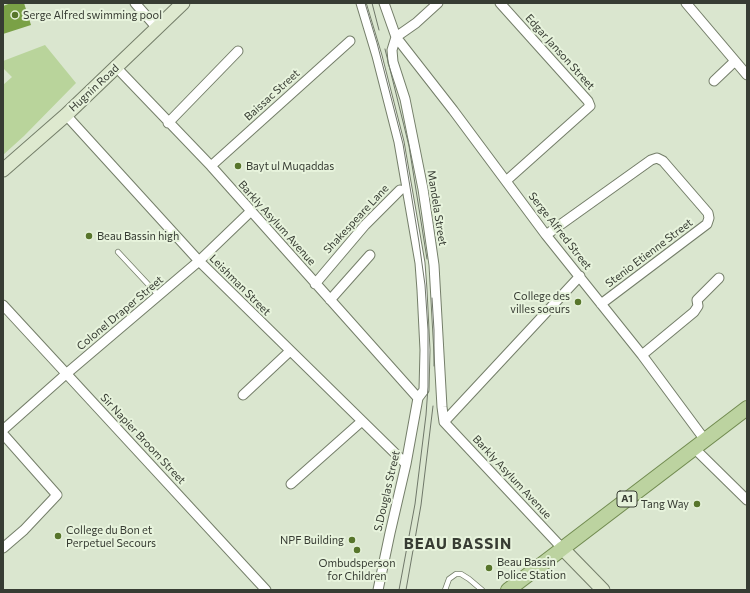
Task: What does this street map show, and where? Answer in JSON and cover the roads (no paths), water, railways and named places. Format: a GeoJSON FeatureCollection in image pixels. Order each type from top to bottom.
{"type":"FeatureCollection","features":[{"type":"Feature","properties":{"kind":"main road","name":"A1"},"geometry":{"type":"LineString","coordinates":[[508,590],[747,408]]}},
{"type":"Feature","properties":{"kind":"street"},"geometry":{"type":"LineString","coordinates":[[135,3],[156,28]]}},
{"type":"Feature","properties":{"kind":"street","name":"Hugnin Road"},"geometry":{"type":"LineString","coordinates":[[3,170],[66,115],[183,3]]}},
{"type":"Feature","properties":{"kind":"street","name":"S.Douglas Street"},"geometry":{"type":"LineString","coordinates":[[361,3],[377,56],[399,142],[420,263],[425,350],[424,390],[418,398],[406,464],[378,590]]}},
{"type":"Feature","properties":{"kind":"street","name":"Mandela Street"},"geometry":{"type":"LineString","coordinates":[[384,3],[396,37],[392,50],[393,62],[405,99],[423,189],[431,244],[438,321],[444,422]]}},
{"type":"Feature","properties":{"kind":"street"},"geometry":{"type":"LineString","coordinates":[[396,37],[416,23],[438,3]]}},
{"type":"Feature","properties":{"kind":"street","name":"Edgar Janson Street"},"geometry":{"type":"LineString","coordinates":[[500,3],[588,101],[590,106],[506,181]]}},
{"type":"Feature","properties":{"kind":"street"},"geometry":{"type":"LineString","coordinates":[[686,3],[747,75]]}},
{"type":"Feature","properties":{"kind":"street","name":"Serge Alfred Street"},"geometry":{"type":"LineString","coordinates":[[396,37],[546,235],[642,355],[699,444],[747,500]]}},
{"type":"Feature","properties":{"kind":"street","name":"Baissac Street"},"geometry":{"type":"LineString","coordinates":[[211,166],[350,41]]}},
{"type":"Feature","properties":{"kind":"street"},"geometry":{"type":"LineString","coordinates":[[168,122],[238,51]]}},
{"type":"Feature","properties":{"kind":"street"},"geometry":{"type":"LineString","coordinates":[[714,81],[735,61]]}},
{"type":"Feature","properties":{"kind":"street","name":"Barkly Asylum Avenue"},"geometry":{"type":"LineString","coordinates":[[116,67],[211,166],[250,212],[418,398]]}},
{"type":"Feature","properties":{"kind":"street","name":"Leishman Street"},"geometry":{"type":"LineString","coordinates":[[66,115],[199,261],[406,464]]}},
{"type":"Feature","properties":{"kind":"street","name":"Stenio Etienne Street"},"geometry":{"type":"LineString","coordinates":[[546,235],[651,160],[657,158],[663,161],[708,214],[709,218],[706,224],[601,304]]}},
{"type":"Feature","properties":{"kind":"street","name":"Shakespeare Lane"},"geometry":{"type":"LineString","coordinates":[[315,284],[365,225],[400,190]]}},
{"type":"Feature","properties":{"kind":"street","name":"Colonel Draper Street"},"geometry":{"type":"LineString","coordinates":[[3,430],[66,374],[199,261],[250,212]]}},
{"type":"Feature","properties":{"kind":"street"},"geometry":{"type":"LineString","coordinates":[[330,300],[370,255]]}},
{"type":"Feature","properties":{"kind":"street"},"geometry":{"type":"LineString","coordinates":[[444,422],[580,276]]}},
{"type":"Feature","properties":{"kind":"street"},"geometry":{"type":"LineString","coordinates":[[642,355],[694,312],[698,306],[697,300],[718,278]]}},
{"type":"Feature","properties":{"kind":"street","name":"Sir Napier Broom Street"},"geometry":{"type":"LineString","coordinates":[[3,305],[266,590]]}},
{"type":"Feature","properties":{"kind":"street"},"geometry":{"type":"LineString","coordinates":[[243,395],[290,350]]}},
{"type":"Feature","properties":{"kind":"street"},"geometry":{"type":"LineString","coordinates":[[291,484],[362,420]]}},
{"type":"Feature","properties":{"kind":"street","name":"Barkly Asylum Avenue"},"geometry":{"type":"LineString","coordinates":[[444,422],[562,548]]}},
{"type":"Feature","properties":{"kind":"street"},"geometry":{"type":"LineString","coordinates":[[3,434],[57,495],[24,530],[3,548]]}},
{"type":"Feature","properties":{"kind":"street"},"geometry":{"type":"LineString","coordinates":[[562,548],[603,590]]}},
{"type":"Feature","properties":{"kind":"lane"},"geometry":{"type":"LineString","coordinates":[[118,252],[158,296]]}},
{"type":"Feature","properties":{"kind":"lane"},"geometry":{"type":"LineString","coordinates":[[445,590],[449,579],[456,574],[461,574],[482,590]]}},
{"type":"Feature","properties":{"kind":"tram line"},"geometry":{"type":"LineString","coordinates":[[365,3],[403,144],[425,285],[428,330],[428,387],[426,415],[415,504],[399,590]]}},
{"type":"Feature","properties":{"kind":"tram line"},"geometry":{"type":"LineString","coordinates":[[372,3],[379,30]]}},
{"type":"Feature","properties":{"kind":"tram line"},"geometry":{"type":"LineString","coordinates":[[385,49],[409,146],[427,259]]}},
{"type":"Feature","properties":{"kind":"tram line"},"geometry":{"type":"LineString","coordinates":[[432,298],[434,366]]}},
{"type":"Feature","properties":{"kind":"tram line"},"geometry":{"type":"LineString","coordinates":[[406,590],[421,505],[433,406]]}},
{"type":"Feature","properties":{"kind":"place","name":"Serge Alfred swimming pool"},"geometry":{"type":"Point","coordinates":[15,15]}},
{"type":"Feature","properties":{"kind":"place","name":"Bayt ul Muqaddas"},"geometry":{"type":"Point","coordinates":[238,166]}},
{"type":"Feature","properties":{"kind":"place","name":"Beau Bassin high"},"geometry":{"type":"Point","coordinates":[89,236]}},
{"type":"Feature","properties":{"kind":"place","name":"College des villes soeurs"},"geometry":{"type":"Point","coordinates":[578,302]}},
{"type":"Feature","properties":{"kind":"place","name":"Tang Way"},"geometry":{"type":"Point","coordinates":[697,504]}},
{"type":"Feature","properties":{"kind":"place","name":"College du Bon et Perpetuel Secours"},"geometry":{"type":"Point","coordinates":[58,536]}},
{"type":"Feature","properties":{"kind":"place","name":"NPF Building"},"geometry":{"type":"Point","coordinates":[352,540]}},
{"type":"Feature","properties":{"kind":"place","name":"Ombudsperson for Children"},"geometry":{"type":"Point","coordinates":[357,550]}},
{"type":"Feature","properties":{"kind":"place","name":"Beau Bassin Police Station"},"geometry":{"type":"Point","coordinates":[489,568]}},
{"type":"Feature","properties":{"kind":"district","name":"BEAU BASSIN"},"geometry":{"type":"Point","coordinates":[458,544]}}]}
